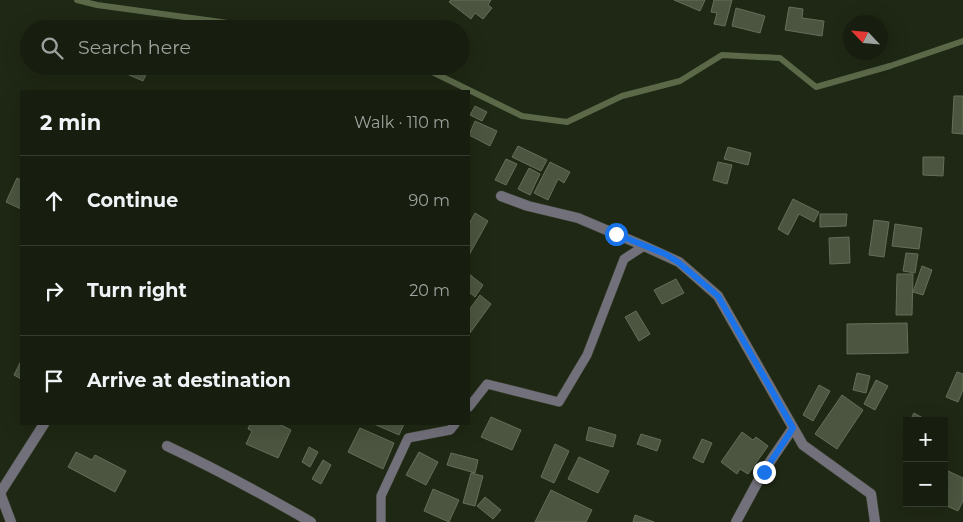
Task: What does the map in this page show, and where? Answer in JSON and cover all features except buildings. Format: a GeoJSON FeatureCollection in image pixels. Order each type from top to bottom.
{"type":"FeatureCollection","features":[{"type":"Feature","properties":{"kind":"street"},"geometry":{"type":"LineString","coordinates":[[501,196],[528,206],[578,218],[644,246],[678,262],[718,296],[803,445],[871,494],[875,522]]}},
{"type":"Feature","properties":{"kind":"street"},"geometry":{"type":"LineString","coordinates":[[11,522],[0,493],[43,425]]}},
{"type":"Feature","properties":{"kind":"street"},"geometry":{"type":"LineString","coordinates":[[736,522],[764,472],[793,428]]}},
{"type":"Feature","properties":{"kind":"street"},"geometry":{"type":"LineString","coordinates":[[167,446],[206,464],[311,522]]}},
{"type":"Feature","properties":{"kind":"lane"},"geometry":{"type":"LineString","coordinates":[[470,406],[487,384],[559,402],[587,355],[624,259],[644,246]]}},
{"type":"Feature","properties":{"kind":"lane"},"geometry":{"type":"LineString","coordinates":[[382,522],[381,496],[408,438],[450,430],[454,425]]}},
{"type":"Feature","properties":{"kind":"waterway"},"geometry":{"type":"LineString","coordinates":[[77,0],[97,5],[206,20]]}},
{"type":"Feature","properties":{"kind":"waterway"},"geometry":{"type":"LineString","coordinates":[[470,91],[522,116],[567,122],[622,96],[680,81],[722,55],[780,58],[816,87],[890,66],[963,41]]}},
{"type":"Feature","properties":{"kind":"waterway"},"geometry":{"type":"LineString","coordinates":[[438,75],[469,90]]}},
{"type":"Feature","properties":{"kind":"route"},"geometry":{"type":"LineString","coordinates":[[616,234],[665,254],[678,262],[718,296],[793,428],[764,472]]}}]}
